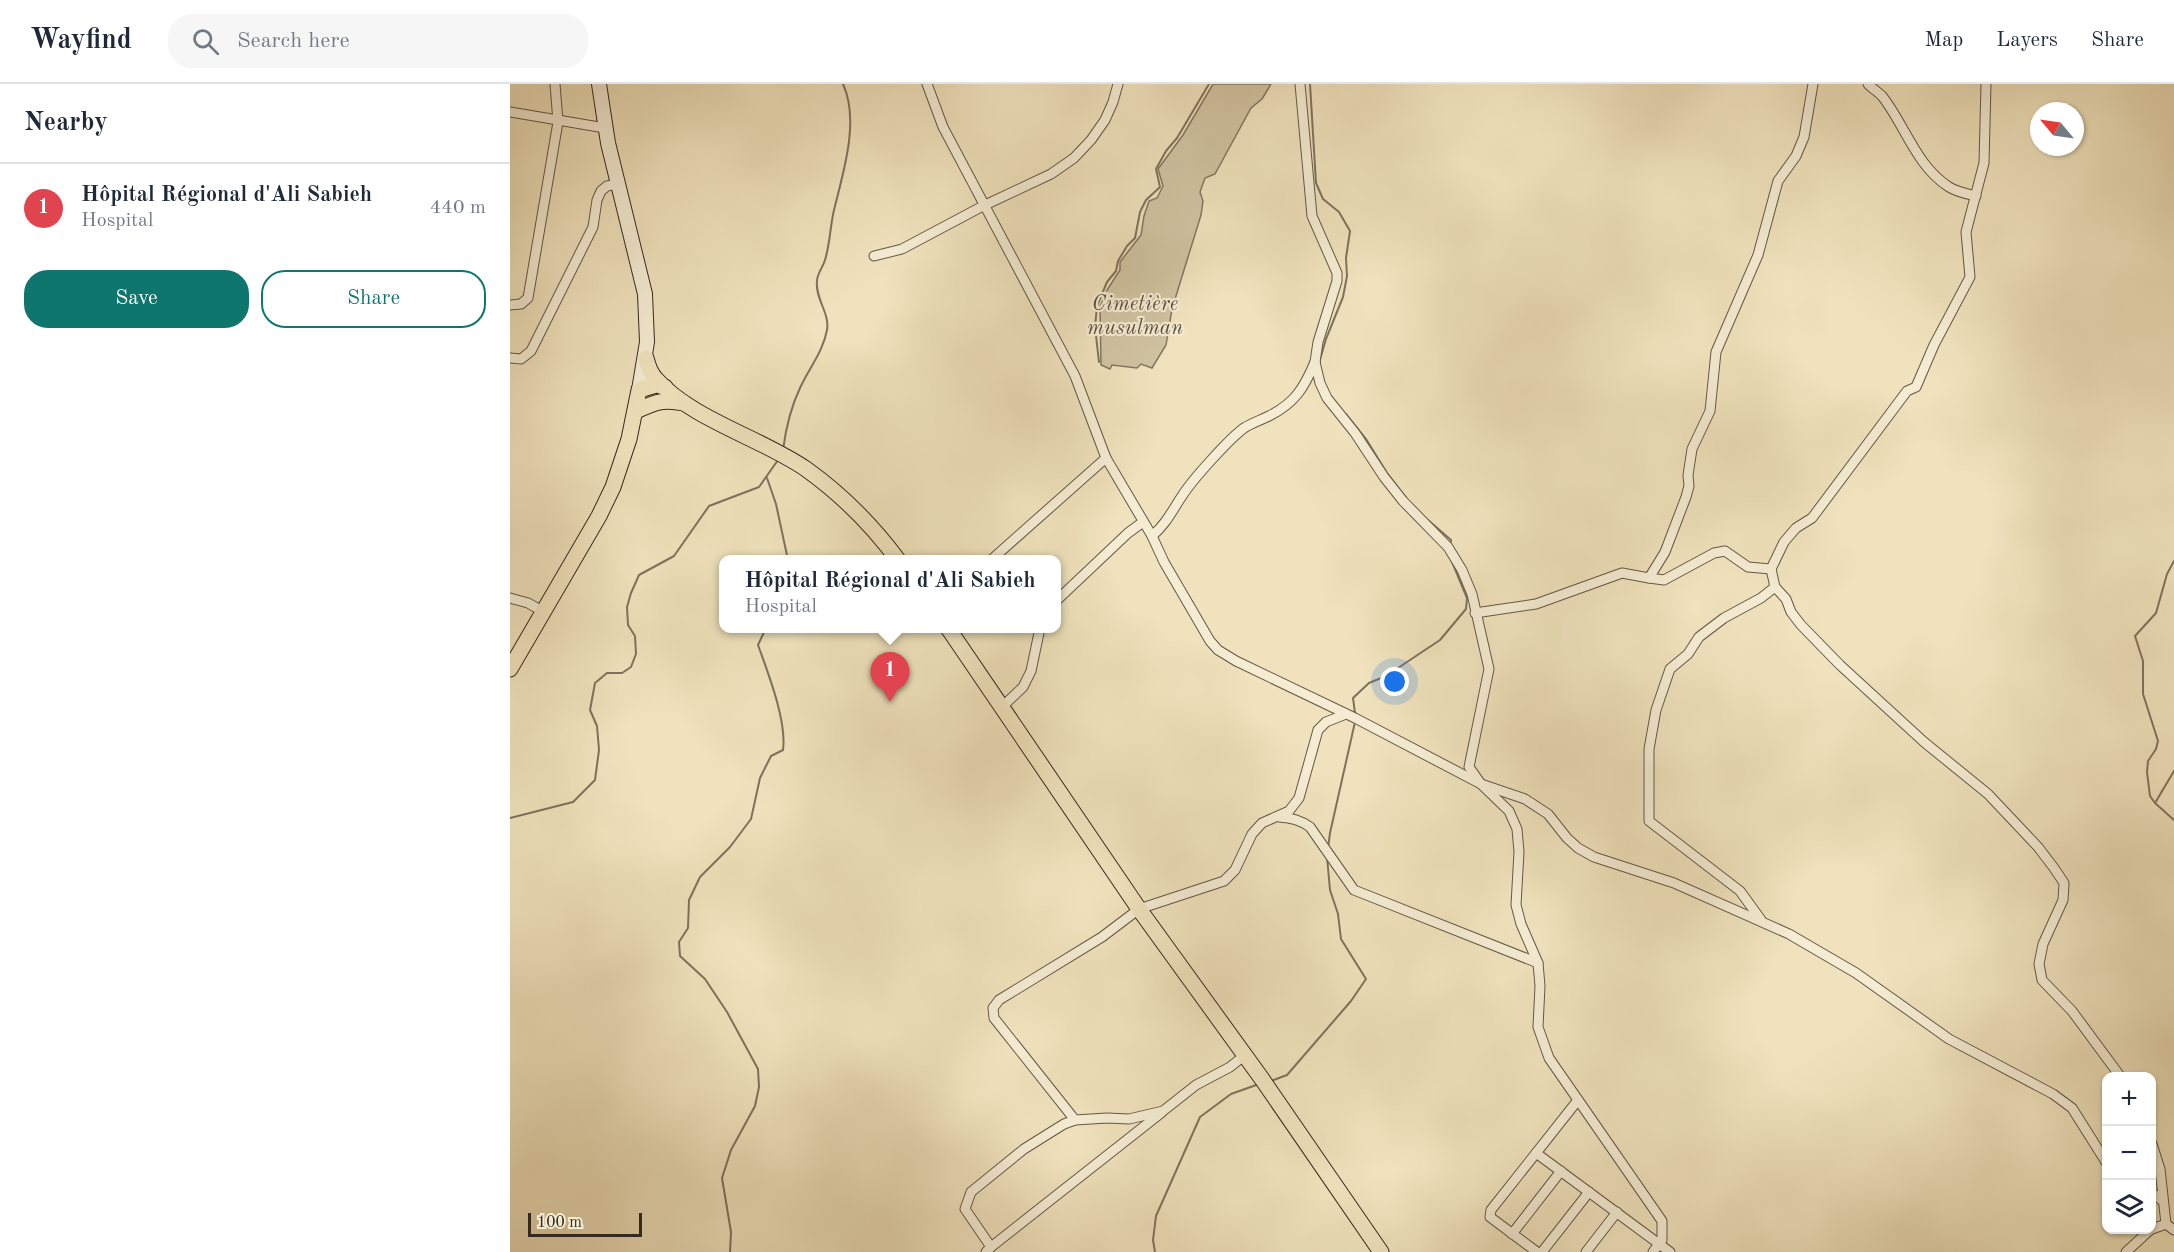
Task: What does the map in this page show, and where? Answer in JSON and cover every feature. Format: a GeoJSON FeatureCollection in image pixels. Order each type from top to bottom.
{"type":"FeatureCollection","features":[{"type":"Feature","properties":{"kind":"main road"},"geometry":{"type":"LineString","coordinates":[[510,669],[614,487],[636,411],[646,358],[645,294],[605,128],[599,84]]}},
{"type":"Feature","properties":{"kind":"main road"},"geometry":{"type":"LineString","coordinates":[[646,358],[654,377],[685,404],[767,446],[829,486],[869,524],[894,555]]}},
{"type":"Feature","properties":{"kind":"main road"},"geometry":{"type":"LineString","coordinates":[[639,390],[656,385],[664,387]]}},
{"type":"Feature","properties":{"kind":"main road"},"geometry":{"type":"LineString","coordinates":[[636,411],[656,401],[685,404]]}},
{"type":"Feature","properties":{"kind":"main road"},"geometry":{"type":"LineString","coordinates":[[951,633],[1139,909],[1265,1083],[1381,1252]]}},
{"type":"Feature","properties":{"kind":"street"},"geometry":{"type":"LineString","coordinates":[[510,305],[521,304],[528,298],[558,122],[555,84]]}},
{"type":"Feature","properties":{"kind":"street"},"geometry":{"type":"LineString","coordinates":[[927,84],[943,128],[1074,376],[1106,458],[1210,641],[1218,650],[1236,661],[1405,742],[1481,784],[1525,799],[1548,814],[1578,848],[1594,857],[1660,878],[1789,933],[1856,973],[1948,1040],[2053,1094],[2072,1108],[2102,1156]]}},
{"type":"Feature","properties":{"kind":"street"},"geometry":{"type":"LineString","coordinates":[[874,256],[902,249],[983,206],[1051,174],[1074,158],[1100,128],[1113,102],[1118,84]]}},
{"type":"Feature","properties":{"kind":"street"},"geometry":{"type":"LineString","coordinates":[[1152,536],[1165,525],[1183,494],[1238,433],[1283,409],[1296,397],[1306,383],[1315,362],[1318,342],[1337,281],[1336,273],[1312,216],[1300,84]]}},
{"type":"Feature","properties":{"kind":"street"},"geometry":{"type":"LineString","coordinates":[[1649,578],[1665,552],[1686,497],[1692,449],[1710,411],[1716,352],[1758,255],[1778,181],[1796,156],[1804,136],[1813,84]]}},
{"type":"Feature","properties":{"kind":"street"},"geometry":{"type":"LineString","coordinates":[[1868,84],[1882,96],[1903,127],[1910,144],[1933,174],[1953,189],[1976,196]]}},
{"type":"Feature","properties":{"kind":"street"},"geometry":{"type":"LineString","coordinates":[[1986,84],[1984,163],[1966,232],[1969,280],[1934,345],[1916,387],[1907,391],[1812,518],[1796,528],[1784,542],[1771,569],[1775,587],[1786,599],[1791,612],[1801,625],[1862,687],[1988,794],[2038,847],[2054,868],[2064,884],[2063,900],[2043,944],[2039,964],[2042,980],[2072,1011],[2116,1072]]}},
{"type":"Feature","properties":{"kind":"street"},"geometry":{"type":"LineString","coordinates":[[510,112],[558,122],[605,128]]}},
{"type":"Feature","properties":{"kind":"street"},"geometry":{"type":"LineString","coordinates":[[510,358],[521,358],[531,351],[593,227],[597,200],[601,191],[607,186],[619,184]]}},
{"type":"Feature","properties":{"kind":"street"},"geometry":{"type":"LineString","coordinates":[[1315,362],[1320,383],[1327,398],[1384,477],[1415,515],[1448,546],[1472,594],[1489,669],[1469,766],[1481,784],[1509,811],[1517,829],[1519,852],[1516,905],[1521,924],[1538,963],[1540,986],[1538,1027],[1549,1058],[1662,1221],[1662,1240],[1656,1248]]}},
{"type":"Feature","properties":{"kind":"street"},"geometry":{"type":"LineString","coordinates":[[997,555],[1106,458]]}},
{"type":"Feature","properties":{"kind":"street"},"geometry":{"type":"LineString","coordinates":[[1061,596],[1128,533],[1143,522]]}},
{"type":"Feature","properties":{"kind":"street"},"geometry":{"type":"LineString","coordinates":[[1475,612],[1536,604],[1622,573],[1664,580],[1714,553],[1725,551],[1748,567],[1771,569]]}},
{"type":"Feature","properties":{"kind":"street"},"geometry":{"type":"LineString","coordinates":[[1762,922],[1740,891],[1649,821],[1649,749],[1656,710],[1671,669],[1688,654],[1699,638],[1724,618],[1761,598],[1775,587]]}},
{"type":"Feature","properties":{"kind":"street"},"geometry":{"type":"LineString","coordinates":[[510,598],[528,603],[544,612]]}},
{"type":"Feature","properties":{"kind":"street"},"geometry":{"type":"LineString","coordinates":[[1002,707],[1023,687],[1031,670],[1039,633]]}},
{"type":"Feature","properties":{"kind":"street"},"geometry":{"type":"LineString","coordinates":[[1075,1120],[994,1018],[993,1008],[999,1000],[1102,937],[1139,909],[1224,881],[1235,870],[1252,834],[1262,823],[1289,811],[1299,798],[1318,730],[1326,722],[1346,714]]}},
{"type":"Feature","properties":{"kind":"street"},"geometry":{"type":"LineString","coordinates":[[1277,817],[1292,818],[1310,826],[1354,890],[1538,963]]}},
{"type":"Feature","properties":{"kind":"street"},"geometry":{"type":"LineString","coordinates":[[1162,1112],[1129,1119],[1075,1120],[1064,1124],[1024,1149],[971,1192],[966,1209],[989,1250],[1162,1112],[1196,1084],[1230,1067],[1245,1055]]}},
{"type":"Feature","properties":{"kind":"street"},"geometry":{"type":"LineString","coordinates":[[1537,1252],[1490,1217],[1491,1210],[1578,1100]]}},
{"type":"Feature","properties":{"kind":"street"},"geometry":{"type":"LineString","coordinates":[[1536,1153],[1617,1212],[1656,1248],[1670,1252]]}},
{"type":"Feature","properties":{"kind":"street"},"geometry":{"type":"LineString","coordinates":[[2156,1158],[2170,1227]]}},
{"type":"Feature","properties":{"kind":"street"},"geometry":{"type":"LineString","coordinates":[[1512,1234],[1561,1172]]}},
{"type":"Feature","properties":{"kind":"street"},"geometry":{"type":"LineString","coordinates":[[1542,1252],[1589,1192]]}},
{"type":"Feature","properties":{"kind":"street"},"geometry":{"type":"LineString","coordinates":[[2156,1196],[2163,1201]]}},
{"type":"Feature","properties":{"kind":"street"},"geometry":{"type":"LineString","coordinates":[[1586,1252],[1617,1212]]}},
{"type":"Feature","properties":{"kind":"street"},"geometry":{"type":"LineString","coordinates":[[2126,1252],[2146,1234]]}},
{"type":"Feature","properties":{"kind":"green space","name":"Cimetière musulman"},"geometry":{"type":"Polygon","coordinates":[[[1213,84],[1271,84],[1262,99],[1251,108],[1215,174],[1205,178],[1200,192],[1203,201],[1201,215],[1172,309],[1166,345],[1152,368],[1141,364],[1137,368],[1112,365],[1110,369],[1101,365],[1100,307],[1107,290],[1120,270],[1120,262],[1141,235],[1149,201],[1157,198],[1163,186],[1158,169],[1183,135],[1213,84]]]}},
{"type":"Feature","properties":{"kind":"waterway"},"geometry":{"type":"LineString","coordinates":[[783,450],[794,403],[819,353],[827,330],[817,281],[827,254],[848,147],[850,114],[843,84]]}},
{"type":"Feature","properties":{"kind":"waterway"},"geometry":{"type":"LineString","coordinates":[[1099,362],[1095,327],[1097,306],[1107,282],[1116,271],[1118,261],[1135,238],[1140,212],[1146,200],[1160,187],[1156,169],[1209,84]]}},
{"type":"Feature","properties":{"kind":"waterway"},"geometry":{"type":"LineString","coordinates":[[1310,84],[1316,183],[1323,199],[1339,212],[1350,231],[1343,297],[1319,363]]}},
{"type":"Feature","properties":{"kind":"waterway"},"geometry":{"type":"LineString","coordinates":[[1346,414],[1407,499]]}},
{"type":"Feature","properties":{"kind":"waterway"},"geometry":{"type":"LineString","coordinates":[[510,818],[573,802],[595,780],[599,750],[597,726],[590,710],[595,683],[607,673],[622,673],[631,667],[636,654],[635,636],[628,625],[627,607],[639,575],[674,556],[709,506],[759,487],[778,460]]}},
{"type":"Feature","properties":{"kind":"waterway"},"geometry":{"type":"LineString","coordinates":[[767,478],[776,504],[787,555]]}},
{"type":"Feature","properties":{"kind":"waterway"},"geometry":{"type":"LineString","coordinates":[[1428,520],[1451,540],[1450,546]]}},
{"type":"Feature","properties":{"kind":"waterway"},"geometry":{"type":"LineString","coordinates":[[1355,713],[1353,698],[1369,683],[1386,676],[1440,640],[1466,609],[1467,598],[1450,557]]}},
{"type":"Feature","properties":{"kind":"waterway"},"geometry":{"type":"LineString","coordinates":[[2174,561],[2167,574],[2156,613],[2135,636],[2143,661],[2143,694],[2158,741],[2148,761],[2150,796],[2174,820]]}},
{"type":"Feature","properties":{"kind":"waterway"},"geometry":{"type":"LineString","coordinates":[[730,1252],[731,1232],[722,1178],[731,1150],[755,1106],[759,1087],[758,1069],[727,1012],[705,979],[680,956],[679,942],[688,928],[689,900],[700,877],[730,847],[751,819],[760,778],[771,756],[783,750],[779,711],[758,645],[764,633]]}},
{"type":"Feature","properties":{"kind":"waterway"},"geometry":{"type":"LineString","coordinates":[[1328,848],[1355,722]]}},
{"type":"Feature","properties":{"kind":"waterway"},"geometry":{"type":"LineString","coordinates":[[2155,803],[2174,771]]}},
{"type":"Feature","properties":{"kind":"waterway"},"geometry":{"type":"LineString","coordinates":[[1271,1081],[1287,1075],[1351,1001],[1366,979],[1341,939],[1338,914],[1330,890],[1327,857]]}},
{"type":"Feature","properties":{"kind":"waterway"},"geometry":{"type":"LineString","coordinates":[[1155,1252],[1153,1240],[1156,1216],[1200,1117],[1231,1094],[1259,1084]]}},
{"type":"Feature","properties":{"kind":"place","name":"Hôpital Régional d'Ali Sabieh"},"geometry":{"type":"Point","coordinates":[890,702]}}]}
